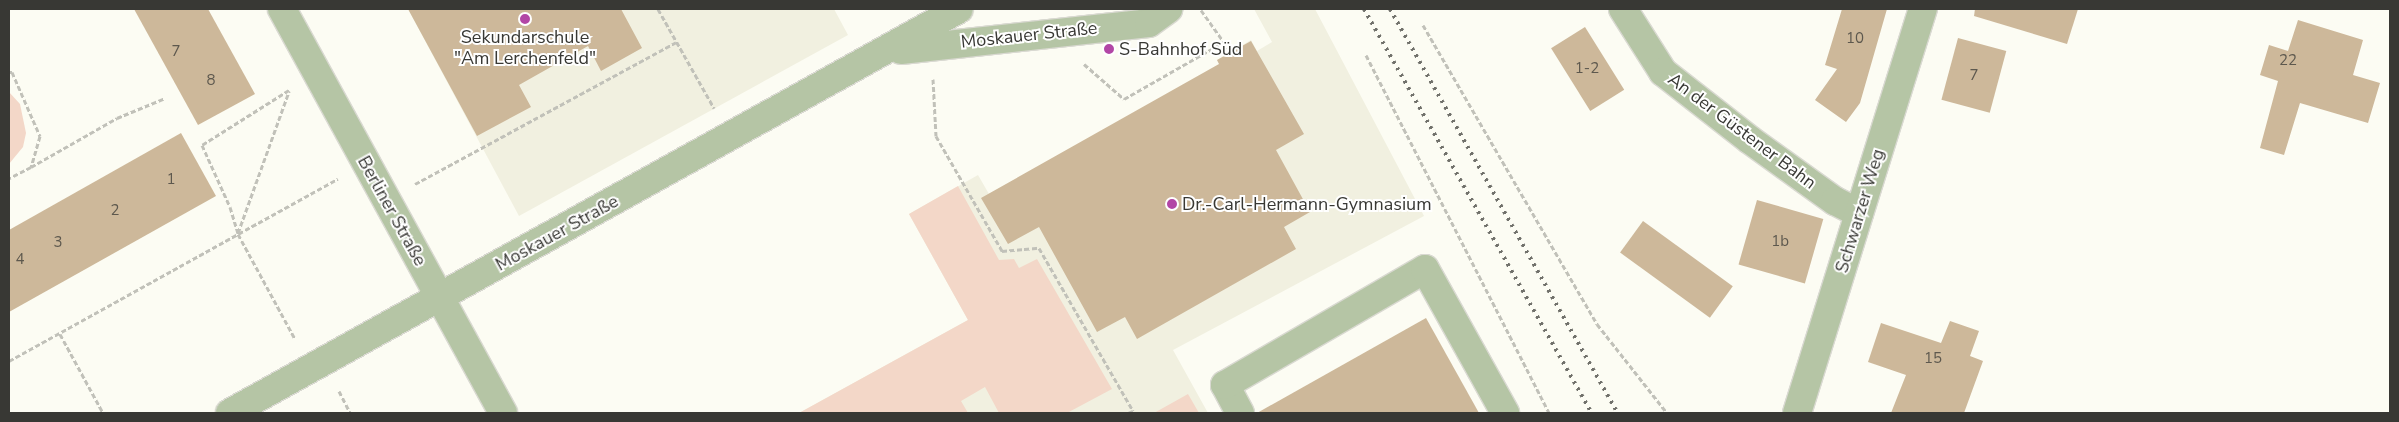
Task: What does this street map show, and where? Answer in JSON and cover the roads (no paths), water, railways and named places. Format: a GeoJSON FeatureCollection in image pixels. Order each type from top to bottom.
{"type":"FeatureCollection","features":[{"type":"Feature","properties":{"kind":"street","name":"Berliner Straße"},"geometry":{"type":"LineString","coordinates":[[282,9],[503,413]]}},
{"type":"Feature","properties":{"kind":"street","name":"Moskauer Straße"},"geometry":{"type":"LineString","coordinates":[[230,413],[885,53],[959,9]]}},
{"type":"Feature","properties":{"kind":"street","name":"Moskauer Straße"},"geometry":{"type":"LineString","coordinates":[[885,53],[931,45],[1149,23],[1168,9]]}},
{"type":"Feature","properties":{"kind":"street","name":"An der Güstener Bahn"},"geometry":{"type":"LineString","coordinates":[[1623,9],[1663,72],[1758,146],[1835,201],[1859,213]]}},
{"type":"Feature","properties":{"kind":"street","name":"Schwarzer Weg"},"geometry":{"type":"LineString","coordinates":[[1797,413],[1923,9]]}},
{"type":"Feature","properties":{"kind":"street"},"geometry":{"type":"LineString","coordinates":[[1240,413],[1225,385],[1425,269],[1505,413]]}},
{"type":"Feature","properties":{"kind":"railway"},"geometry":{"type":"LineString","coordinates":[[1364,9],[1592,413]]}},
{"type":"Feature","properties":{"kind":"railway"},"geometry":{"type":"LineString","coordinates":[[1390,9],[1618,413]]}},
{"type":"Feature","properties":{"kind":"place","name":"Sekundarschule \"Am Lerchenfeld\""},"geometry":{"type":"Point","coordinates":[525,19]}},
{"type":"Feature","properties":{"kind":"place","name":"S-Bahnhof Süd"},"geometry":{"type":"Point","coordinates":[1109,49]}},
{"type":"Feature","properties":{"kind":"place","name":"Dr.-Carl-Hermann-Gymnasium"},"geometry":{"type":"Point","coordinates":[1172,204]}}]}
